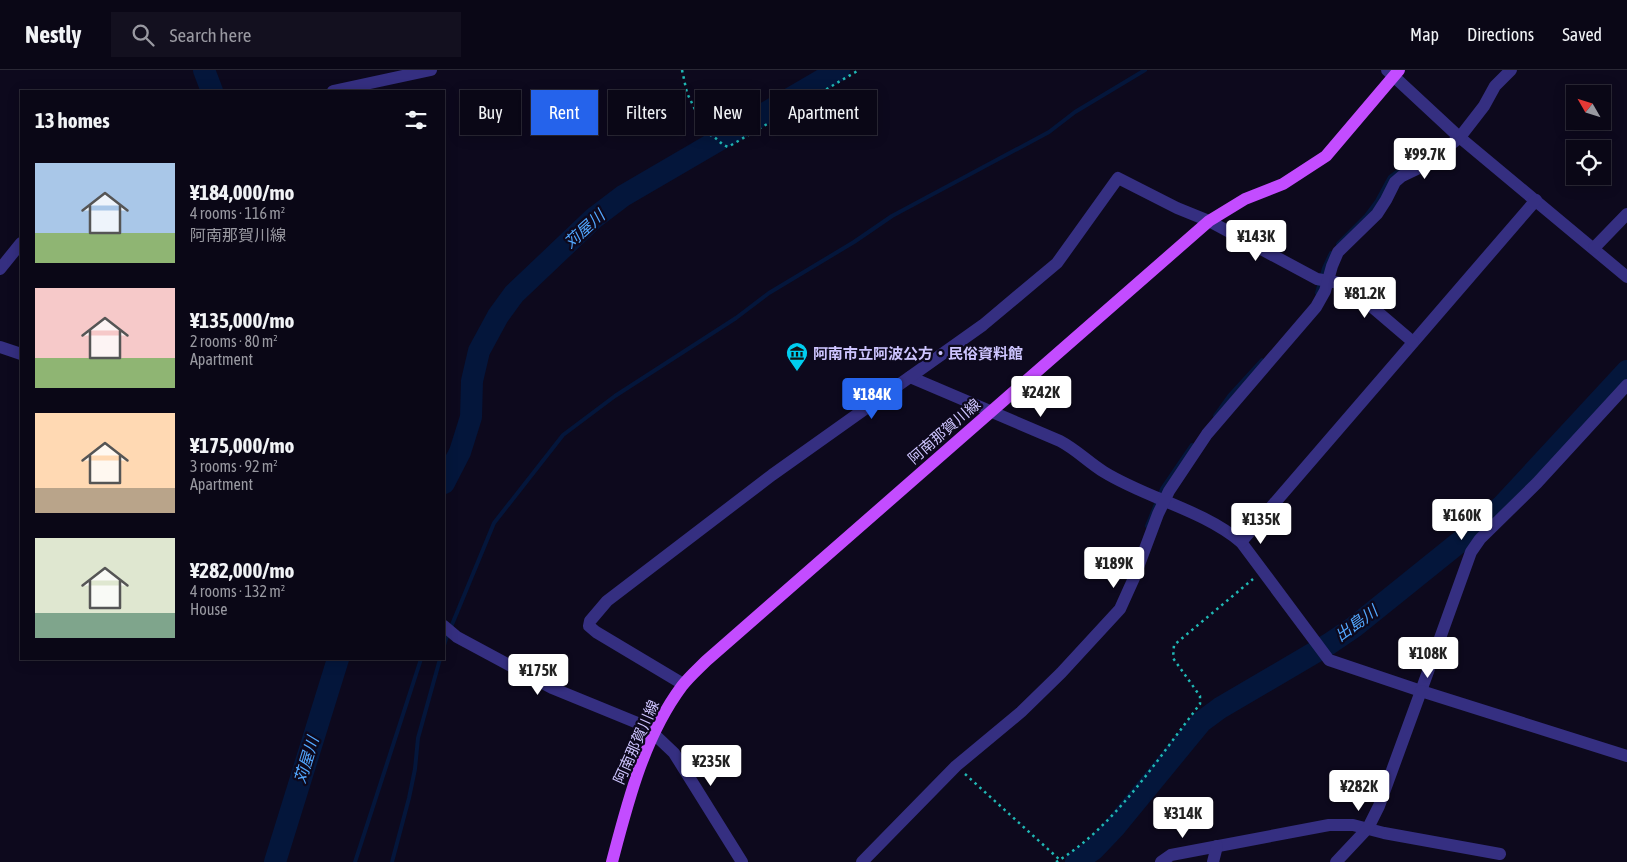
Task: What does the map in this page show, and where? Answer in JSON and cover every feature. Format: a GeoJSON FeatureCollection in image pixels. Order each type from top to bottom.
{"type":"FeatureCollection","features":[{"type":"Feature","properties":{"kind":"main road","name":"阿南那賀川線"},"geometry":{"type":"LineString","coordinates":[[612,862],[631,791],[666,709],[683,684],[706,661],[1209,220],[1245,199],[1283,184],[1326,156],[1394,72]]}},
{"type":"Feature","properties":{"kind":"street"},"geometry":{"type":"LineString","coordinates":[[338,90],[431,70]]}},
{"type":"Feature","properties":{"kind":"street"},"geometry":{"type":"LineString","coordinates":[[862,862],[956,766],[1021,712],[1100,633],[1120,609],[1160,498],[1207,434],[1316,307],[1325,291],[1323,281],[1338,252],[1377,214],[1395,182],[1402,176],[1425,165],[1457,135],[1484,106],[1495,86],[1511,70]]}},
{"type":"Feature","properties":{"kind":"street"},"geometry":{"type":"LineString","coordinates":[[1394,72],[1457,135],[1627,277]]}},
{"type":"Feature","properties":{"kind":"street"},"geometry":{"type":"LineString","coordinates":[[683,684],[596,632],[590,626],[590,622],[606,601],[772,475],[983,325],[1057,263],[1118,178],[1177,208],[1209,220],[1323,281],[1345,284],[1413,342]]}},
{"type":"Feature","properties":{"kind":"street"},"geometry":{"type":"LineString","coordinates":[[1241,542],[1536,200]]}},
{"type":"Feature","properties":{"kind":"street"},"geometry":{"type":"LineString","coordinates":[[1594,248],[1627,214]]}},
{"type":"Feature","properties":{"kind":"street"},"geometry":{"type":"LineString","coordinates":[[0,269],[20,244]]}},
{"type":"Feature","properties":{"kind":"street"},"geometry":{"type":"LineString","coordinates":[[0,347],[20,354]]}},
{"type":"Feature","properties":{"kind":"street"},"geometry":{"type":"LineString","coordinates":[[910,377],[1060,441],[1077,450],[1104,472],[1208,519],[1227,530],[1241,542],[1329,660],[1627,756]]}},
{"type":"Feature","properties":{"kind":"street"},"geometry":{"type":"LineString","coordinates":[[1336,862],[1368,828],[1379,806],[1471,552],[1480,539],[1537,483],[1627,385]]}},
{"type":"Feature","properties":{"kind":"street"},"geometry":{"type":"LineString","coordinates":[[445,627],[457,638],[552,688],[640,724],[654,734],[674,753],[742,862]]}},
{"type":"Feature","properties":{"kind":"street"},"geometry":{"type":"LineString","coordinates":[[1161,862],[1171,855],[1329,825],[1352,825],[1384,833],[1500,854]]}},
{"type":"Feature","properties":{"kind":"street"},"geometry":{"type":"LineString","coordinates":[[1214,862],[1217,846]]}},
{"type":"Feature","properties":{"kind":"path"},"geometry":{"type":"LineString","coordinates":[[682,70],[687,94],[707,134],[716,136],[723,145],[728,147],[859,70]]}},
{"type":"Feature","properties":{"kind":"path"},"geometry":{"type":"LineString","coordinates":[[956,766],[1058,861],[1090,838],[1123,803],[1200,704],[1200,696],[1173,658],[1174,646],[1263,571]]}},
{"type":"Feature","properties":{"kind":"waterway"},"geometry":{"type":"LineString","coordinates":[[204,70],[212,90]]}},
{"type":"Feature","properties":{"kind":"waterway","name":"苅屋川"},"geometry":{"type":"LineString","coordinates":[[445,481],[460,452],[471,417],[472,381],[479,351],[498,316],[514,294],[594,218],[623,196],[839,70]]}},
{"type":"Feature","properties":{"kind":"waterway"},"geometry":{"type":"LineString","coordinates":[[451,627],[494,523],[563,435],[615,396],[736,318],[769,293],[854,242],[892,216],[1049,132],[1075,112],[1145,70]]}},
{"type":"Feature","properties":{"kind":"waterway"},"geometry":{"type":"LineString","coordinates":[[1338,244],[1366,216],[1377,201],[1390,177],[1425,158]]}},
{"type":"Feature","properties":{"kind":"waterway"},"geometry":{"type":"LineString","coordinates":[[1317,293],[1324,268],[1331,253]]}},
{"type":"Feature","properties":{"kind":"waterway"},"geometry":{"type":"LineString","coordinates":[[1215,416],[1230,395],[1262,360]]}},
{"type":"Feature","properties":{"kind":"waterway","name":"出島川"},"geometry":{"type":"LineString","coordinates":[[1076,862],[1094,849],[1114,828],[1201,722],[1220,708],[1329,644],[1354,627],[1472,532],[1503,505],[1627,371]]}},
{"type":"Feature","properties":{"kind":"waterway"},"geometry":{"type":"LineString","coordinates":[[1147,526],[1162,489],[1192,445]]}},
{"type":"Feature","properties":{"kind":"waterway"},"geometry":{"type":"LineString","coordinates":[[445,642],[448,633]]}},
{"type":"Feature","properties":{"kind":"waterway","name":"苅屋川"},"geometry":{"type":"LineString","coordinates":[[275,862],[338,660]]}},
{"type":"Feature","properties":{"kind":"waterway"},"geometry":{"type":"LineString","coordinates":[[355,862],[421,660]]}},
{"type":"Feature","properties":{"kind":"waterway"},"geometry":{"type":"LineString","coordinates":[[392,862],[409,798],[415,769],[418,738],[440,660]]}},
{"type":"Feature","properties":{"kind":"place","name":"阿南市立阿波公方・民俗資料館"},"geometry":{"type":"Point","coordinates":[797,372]}}]}
